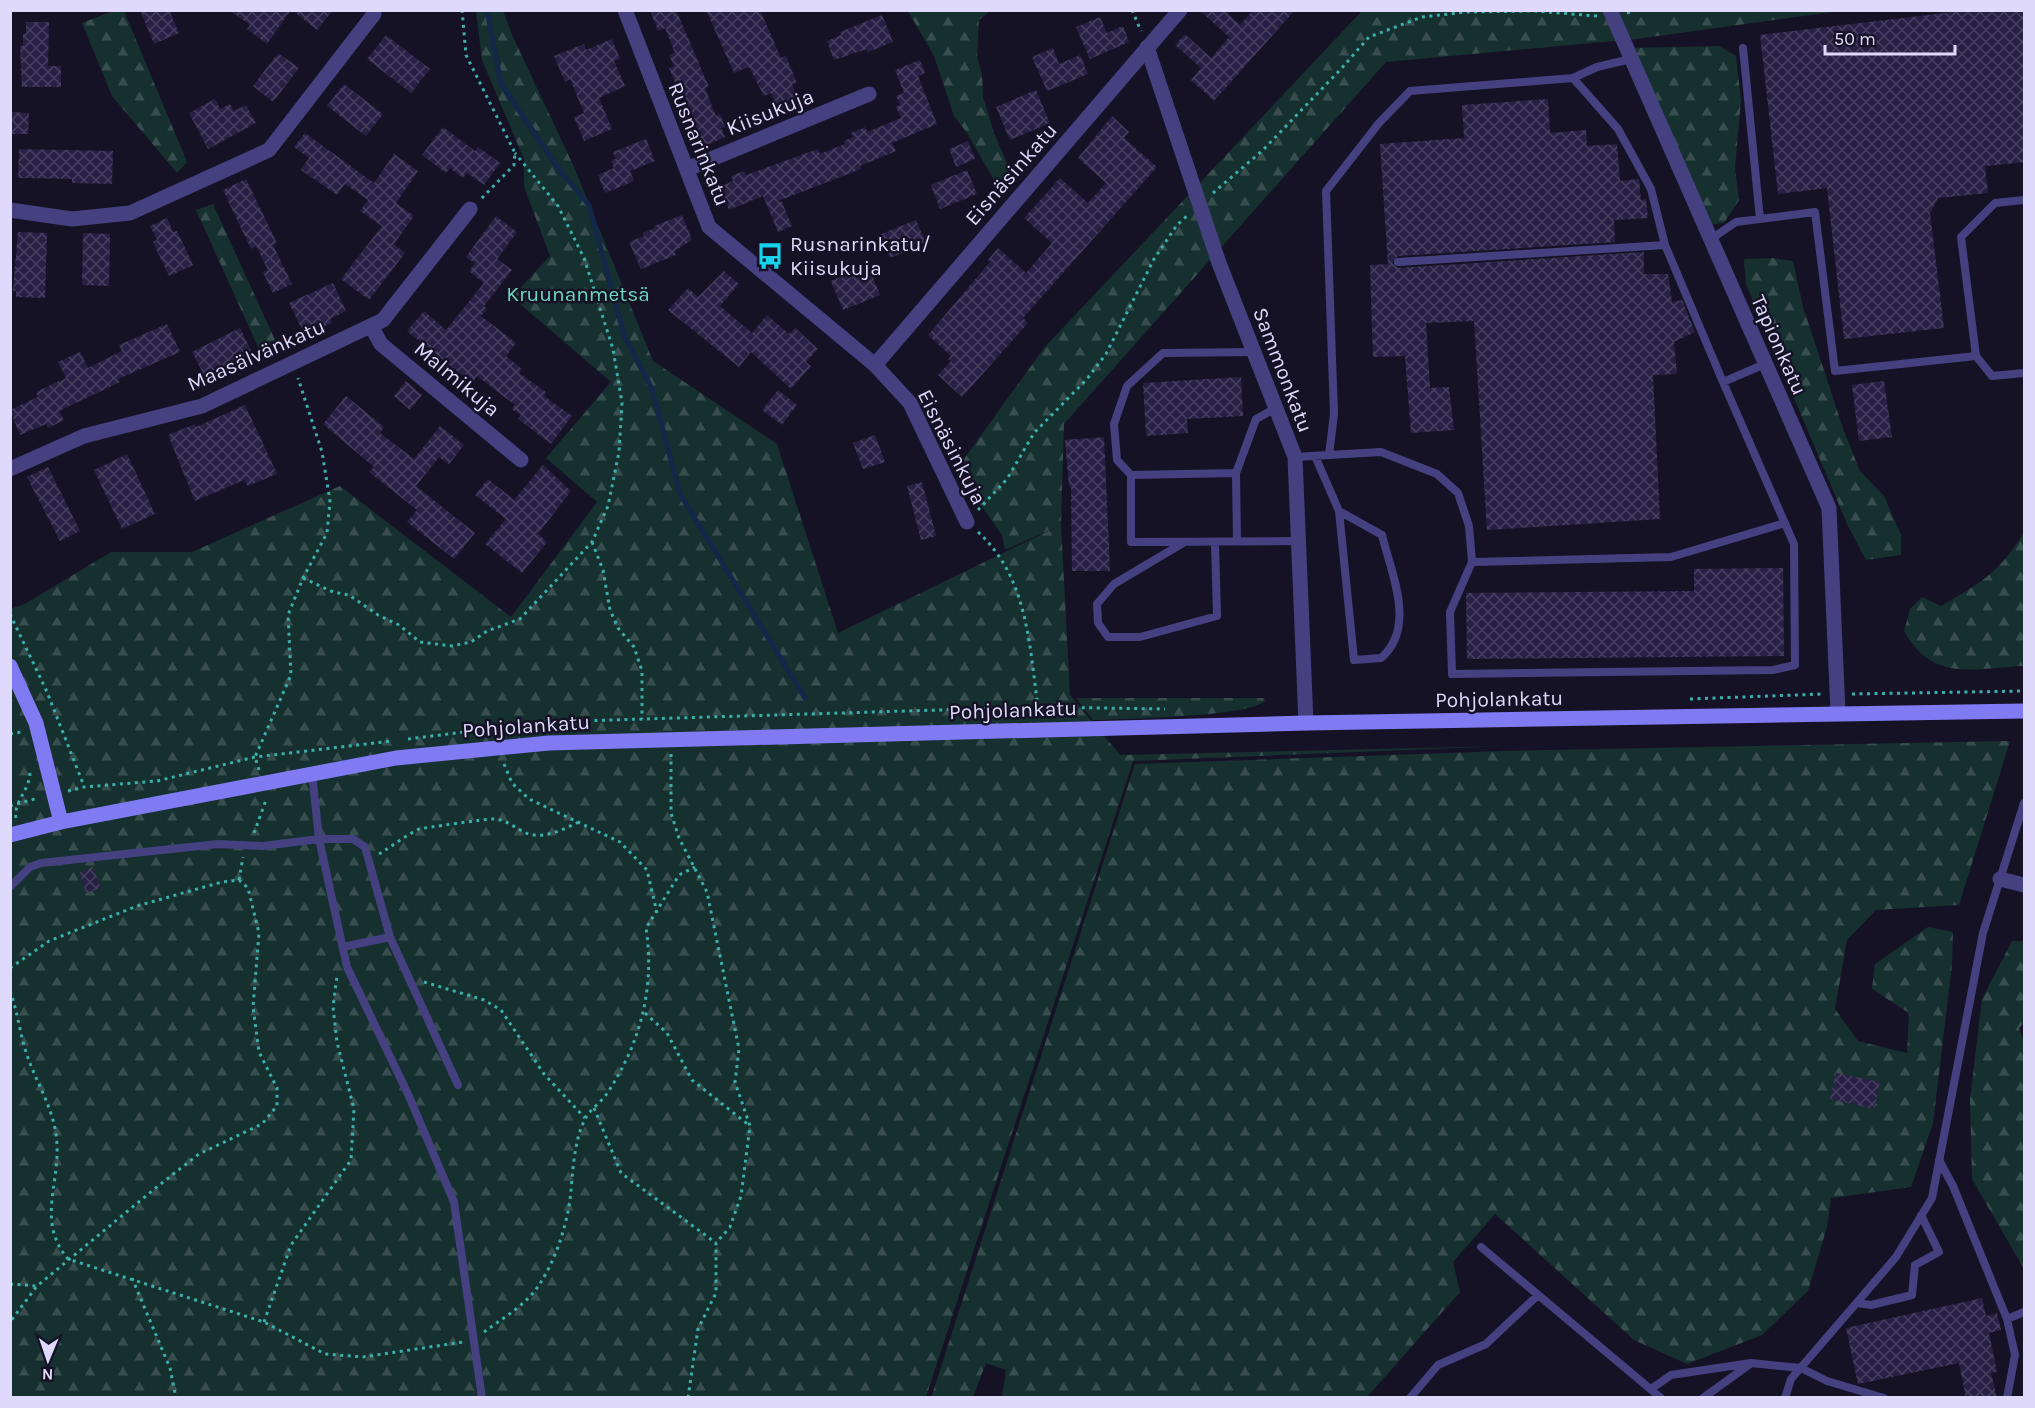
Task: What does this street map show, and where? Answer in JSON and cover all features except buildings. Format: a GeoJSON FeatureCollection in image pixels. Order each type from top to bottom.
{"type":"FeatureCollection","features":[{"type":"Feature","properties":{"kind":"main road"},"geometry":{"type":"LineString","coordinates":[[10,666],[36,723],[61,822]]}},
{"type":"Feature","properties":{"kind":"main road","name":"Pohjolankatu"},"geometry":{"type":"LineString","coordinates":[[15,834],[61,822],[396,758],[549,743],[1306,723],[2025,711]]}},
{"type":"Feature","properties":{"kind":"street","name":"Rusnarinkatu"},"geometry":{"type":"LineString","coordinates":[[625,10],[709,227],[875,365]]}},
{"type":"Feature","properties":{"kind":"street","name":"Eisnäsinkatu"},"geometry":{"type":"LineString","coordinates":[[875,365],[1180,10]]}},
{"type":"Feature","properties":{"kind":"street"},"geometry":{"type":"LineString","coordinates":[[10,210],[72,219],[130,213],[269,150],[374,14]]}},
{"type":"Feature","properties":{"kind":"street","name":"Tapionkatu"},"geometry":{"type":"LineString","coordinates":[[1611,14],[1829,508],[1838,713]]}},
{"type":"Feature","properties":{"kind":"street","name":"Sammonkatu"},"geometry":{"type":"LineString","coordinates":[[1147,47],[1200,205],[1295,457],[1306,723]]}},
{"type":"Feature","properties":{"kind":"street","name":"Kiisukuja"},"geometry":{"type":"LineString","coordinates":[[687,169],[869,94]]}},
{"type":"Feature","properties":{"kind":"street","name":"Maasälvänkatu"},"geometry":{"type":"LineString","coordinates":[[10,469],[84,436],[202,406],[383,320],[471,209]]}},
{"type":"Feature","properties":{"kind":"street","name":"Malmikuja"},"geometry":{"type":"LineString","coordinates":[[371,326],[381,344],[521,460]]}},
{"type":"Feature","properties":{"kind":"street","name":"Eisnäsinkuja"},"geometry":{"type":"LineString","coordinates":[[875,365],[910,403],[967,522]]}},
{"type":"Feature","properties":{"kind":"street"},"geometry":{"type":"LineString","coordinates":[[2000,879],[2025,885]]}},
{"type":"Feature","properties":{"kind":"lane"},"geometry":{"type":"LineString","coordinates":[[1743,48],[1760,219]]}},
{"type":"Feature","properties":{"kind":"lane"},"geometry":{"type":"LineString","coordinates":[[1329,455],[1334,414],[1326,191],[1379,123],[1410,92],[1573,78],[1597,67],[1631,59]]}},
{"type":"Feature","properties":{"kind":"lane"},"geometry":{"type":"LineString","coordinates":[[1295,457],[1381,452],[1437,474],[1458,493],[1469,526],[1472,562],[1450,612],[1452,674],[1773,670],[1795,665],[1794,544],[1665,245],[1651,189],[1624,139],[1573,78]]}},
{"type":"Feature","properties":{"kind":"lane"},"geometry":{"type":"LineString","coordinates":[[2025,200],[1995,203],[1960,237],[1976,356],[1992,376],[2025,373]]}},
{"type":"Feature","properties":{"kind":"lane"},"geometry":{"type":"LineString","coordinates":[[1709,240],[1736,222],[1815,212],[1835,371],[1976,356]]}},
{"type":"Feature","properties":{"kind":"lane"},"geometry":{"type":"LineString","coordinates":[[1398,262],[1665,245]]}},
{"type":"Feature","properties":{"kind":"lane"},"geometry":{"type":"LineString","coordinates":[[1254,352],[1163,353],[1127,386],[1114,424],[1117,460],[1131,475],[1131,542],[1298,541]]}},
{"type":"Feature","properties":{"kind":"lane"},"geometry":{"type":"LineString","coordinates":[[1723,382],[1765,364]]}},
{"type":"Feature","properties":{"kind":"lane"},"geometry":{"type":"LineString","coordinates":[[1237,541],[1236,473],[1256,419],[1276,408]]}},
{"type":"Feature","properties":{"kind":"lane"},"geometry":{"type":"LineString","coordinates":[[1315,456],[1339,511],[1354,660],[1381,658],[1396,640],[1400,612],[1382,535],[1339,511]]}},
{"type":"Feature","properties":{"kind":"lane"},"geometry":{"type":"LineString","coordinates":[[1131,475],[1236,473]]}},
{"type":"Feature","properties":{"kind":"lane"},"geometry":{"type":"LineString","coordinates":[[1472,562],[1671,557],[1785,523]]}},
{"type":"Feature","properties":{"kind":"lane"},"geometry":{"type":"LineString","coordinates":[[1184,542],[1114,584],[1097,604],[1098,623],[1108,637],[1140,637],[1217,616],[1215,542]]}},
{"type":"Feature","properties":{"kind":"lane"},"geometry":{"type":"LineString","coordinates":[[312,773],[319,839],[347,967],[408,1094],[454,1202],[470,1299],[473,1340],[482,1398]]}},
{"type":"Feature","properties":{"kind":"lane"},"geometry":{"type":"LineString","coordinates":[[1778,1398],[1786,1395],[1791,1379],[1896,1257],[1932,1198],[1983,933],[2025,803]]}},
{"type":"Feature","properties":{"kind":"lane"},"geometry":{"type":"LineString","coordinates":[[10,887],[30,867],[41,863],[218,844],[244,847],[319,839],[353,838],[365,847],[390,937],[458,1085]]}},
{"type":"Feature","properties":{"kind":"lane"},"geometry":{"type":"LineString","coordinates":[[343,948],[390,937]]}},
{"type":"Feature","properties":{"kind":"lane"},"geometry":{"type":"LineString","coordinates":[[1939,1160],[1953,1186],[2007,1319],[2015,1355],[2007,1398]]}},
{"type":"Feature","properties":{"kind":"lane"},"geometry":{"type":"LineString","coordinates":[[1857,1303],[1870,1305],[1912,1295],[1916,1265],[1940,1252],[1921,1215]]}},
{"type":"Feature","properties":{"kind":"lane"},"geometry":{"type":"LineString","coordinates":[[1481,1247],[1661,1398]]}},
{"type":"Feature","properties":{"kind":"lane"},"geometry":{"type":"LineString","coordinates":[[1410,1398],[1438,1365],[1486,1344],[1538,1295]]}},
{"type":"Feature","properties":{"kind":"lane"},"geometry":{"type":"LineString","coordinates":[[2007,1319],[2025,1312]]}},
{"type":"Feature","properties":{"kind":"lane"},"geometry":{"type":"LineString","coordinates":[[1651,1389],[1671,1375],[1751,1363],[1801,1368],[1827,1381],[1884,1398]]}},
{"type":"Feature","properties":{"kind":"lane"},"geometry":{"type":"LineString","coordinates":[[1703,1398],[1751,1363]]}},
{"type":"Feature","properties":{"kind":"path"},"geometry":{"type":"LineString","coordinates":[[462,10],[466,55],[515,153],[514,165],[471,209]]}},
{"type":"Feature","properties":{"kind":"path"},"geometry":{"type":"LineString","coordinates":[[1132,10],[1147,47]]}},
{"type":"Feature","properties":{"kind":"path"},"geometry":{"type":"LineString","coordinates":[[1038,707],[1022,599],[993,546],[967,522],[1008,479],[1034,434],[1087,380],[1106,354],[1154,259],[1178,225],[1263,150],[1369,37],[1422,17],[1467,12],[1535,11],[1611,14]]}},
{"type":"Feature","properties":{"kind":"path"},"geometry":{"type":"LineString","coordinates":[[239,880],[244,847],[258,828],[266,798],[255,757],[291,675],[288,615],[303,578],[327,533],[330,501],[322,452],[293,362]]}},
{"type":"Feature","properties":{"kind":"path"},"geometry":{"type":"LineString","coordinates":[[592,542],[603,570],[610,610],[618,628],[634,647],[642,670],[642,719]]}},
{"type":"Feature","properties":{"kind":"path"},"geometry":{"type":"LineString","coordinates":[[10,614],[47,692],[84,787]]}},
{"type":"Feature","properties":{"kind":"path"},"geometry":{"type":"LineString","coordinates":[[669,719],[671,813],[679,838],[707,892],[739,1049],[735,1083],[750,1126],[741,1196],[730,1227],[716,1243],[716,1293],[698,1329],[688,1398]]}},
{"type":"Feature","properties":{"kind":"path"},"geometry":{"type":"LineString","coordinates":[[10,734],[21,732],[23,743]]}},
{"type":"Feature","properties":{"kind":"path"},"geometry":{"type":"LineString","coordinates":[[498,748],[512,783],[529,799],[620,842],[647,870],[657,914]]}},
{"type":"Feature","properties":{"kind":"path"},"geometry":{"type":"LineString","coordinates":[[15,834],[15,812],[28,790],[31,774],[28,764]]}},
{"type":"Feature","properties":{"kind":"path"},"geometry":{"type":"LineString","coordinates":[[388,848],[420,829],[433,825],[444,827],[493,819],[513,824],[526,833],[539,836],[579,822]]}},
{"type":"Feature","properties":{"kind":"path"},"geometry":{"type":"LineString","coordinates":[[10,991],[28,1058],[53,1118],[57,1145],[51,1213],[56,1244],[68,1259],[264,1322],[325,1354],[363,1357],[473,1340],[514,1311],[539,1286],[561,1239],[570,1202],[577,1144],[585,1118],[613,1083],[645,1013],[651,958],[646,928],[680,875],[695,867]]}},
{"type":"Feature","properties":{"kind":"path"},"geometry":{"type":"LineString","coordinates":[[10,968],[49,941],[137,906],[222,882],[239,880],[248,888],[259,933],[253,1007],[260,1052],[278,1088],[277,1106],[262,1124],[199,1154],[37,1286],[10,1322]]}},
{"type":"Feature","properties":{"kind":"path"},"geometry":{"type":"LineString","coordinates":[[405,968],[423,982],[484,1000],[501,1010],[544,1074],[585,1118]]}},
{"type":"Feature","properties":{"kind":"path"},"geometry":{"type":"LineString","coordinates":[[264,1322],[291,1245],[351,1160],[354,1109],[337,1042],[333,1007],[338,975]]}},
{"type":"Feature","properties":{"kind":"path"},"geometry":{"type":"LineString","coordinates":[[645,1013],[667,1033],[692,1080],[750,1126]]}},
{"type":"Feature","properties":{"kind":"path"},"geometry":{"type":"LineString","coordinates":[[594,1108],[621,1173],[716,1243]]}},
{"type":"Feature","properties":{"kind":"path"},"geometry":{"type":"LineString","coordinates":[[132,1278],[170,1368],[176,1398]]}},
{"type":"Feature","properties":{"kind":"path"},"geometry":{"type":"LineString","coordinates":[[10,1284],[37,1286]]}},
{"type":"Feature","properties":{"kind":"green space"},"geometry":{"type":"Polygon","coordinates":[[[113,11],[124,11],[187,162],[177,173],[112,96],[82,23],[113,11]]]}},
{"type":"Feature","properties":{"kind":"green space","name":"Kruunanmetsä"},"geometry":{"type":"Polygon","coordinates":[[[476,11],[503,11],[574,167],[653,361],[777,444],[838,633],[1061,525],[1005,550],[1002,535],[956,470],[1044,348],[1362,11],[1840,11],[1636,39],[1386,62],[1064,424],[1061,524],[1070,695],[1120,755],[1504,746],[1133,761],[926,1397],[11,1397],[10,609],[25,604],[111,552],[192,552],[340,486],[511,617],[597,502],[546,458],[611,382],[512,297],[550,256],[524,187],[524,159],[482,60],[476,11]]]}},
{"type":"Feature","properties":{"kind":"green space"},"geometry":{"type":"Polygon","coordinates":[[[908,11],[990,11],[979,20],[977,58],[982,74],[983,97],[994,133],[1009,168],[1003,179],[994,180],[967,133],[954,116],[934,56],[908,11]]]}},
{"type":"Feature","properties":{"kind":"green space"},"geometry":{"type":"Polygon","coordinates":[[[1719,46],[1736,56],[1741,100],[1735,168],[1739,200],[1724,223],[1707,225],[1630,48],[1719,46]]]}},
{"type":"Feature","properties":{"kind":"green space"},"geometry":{"type":"Polygon","coordinates":[[[213,204],[276,342],[259,349],[196,210],[213,204]]]}},
{"type":"Feature","properties":{"kind":"green space"},"geometry":{"type":"Polygon","coordinates":[[[1773,258],[1793,261],[1803,307],[1845,434],[1860,471],[1884,496],[1901,535],[1901,555],[1866,560],[1848,526],[1746,284],[1744,259],[1773,258]]]}},
{"type":"Feature","properties":{"kind":"green space"},"geometry":{"type":"Polygon","coordinates":[[[2024,532],[2024,666],[1956,669],[1928,659],[1915,648],[1904,631],[1910,609],[1922,597],[1941,606],[1979,583],[2007,557],[2024,532]]]}},
{"type":"Feature","properties":{"kind":"green space"},"geometry":{"type":"Polygon","coordinates":[[[1076,698],[1263,698],[1265,701],[1254,706],[1213,714],[1093,720],[1076,698]]]}},
{"type":"Feature","properties":{"kind":"green space"},"geometry":{"type":"Polygon","coordinates":[[[2010,741],[1959,905],[1876,910],[1847,940],[1835,1009],[1858,1041],[1907,1053],[1909,1013],[1872,989],[1875,964],[1928,927],[1953,932],[1952,965],[1933,1123],[1911,1187],[1831,1198],[1827,1227],[1808,1291],[1762,1335],[1687,1364],[1634,1340],[1495,1214],[1453,1262],[1460,1292],[1367,1397],[1002,1397],[1006,1370],[986,1363],[973,1397],[931,1398],[1135,764],[1504,751],[2010,741]]]}},
{"type":"Feature","properties":{"kind":"green space"},"geometry":{"type":"Polygon","coordinates":[[[2012,941],[2024,941],[2024,1023],[2019,1028],[2024,1042],[2024,1269],[1972,1179],[1970,1099],[1982,999],[2012,941]]]}},
{"type":"Feature","properties":{"kind":"waterway"},"geometry":{"type":"LineString","coordinates":[[487,10],[501,84],[561,172],[589,205],[624,335],[652,389],[680,494],[805,698]]}},
{"type":"Feature","properties":{"kind":"place","name":"Rusnarinkatu/ Kiisukuja"},"geometry":{"type":"Point","coordinates":[770,256]}}]}
